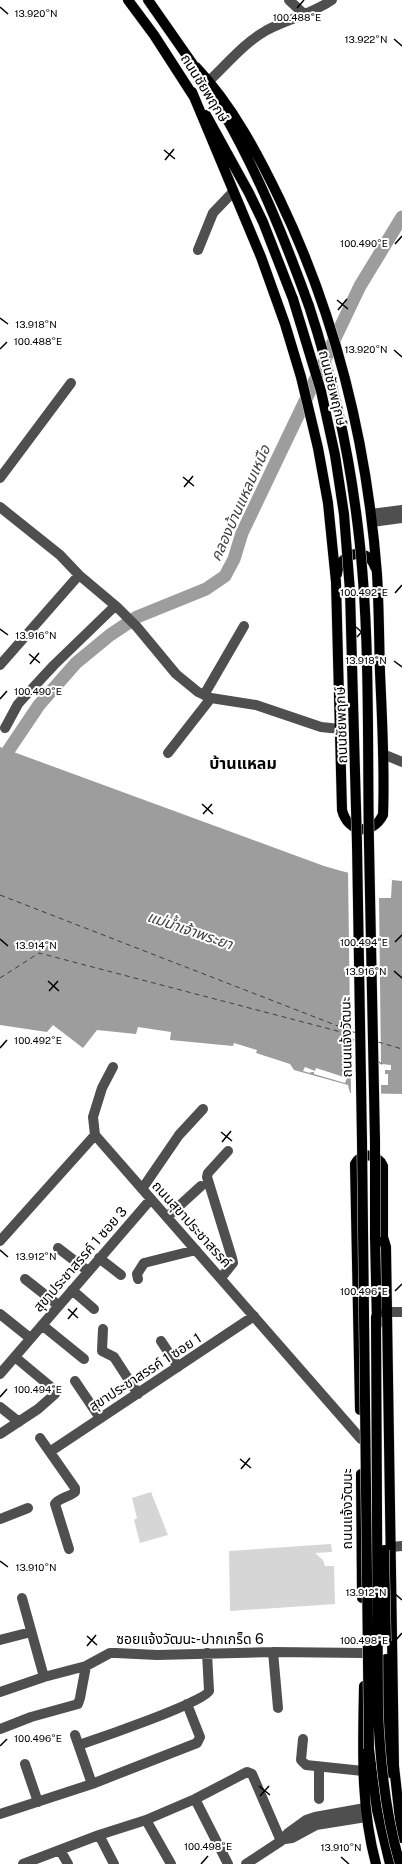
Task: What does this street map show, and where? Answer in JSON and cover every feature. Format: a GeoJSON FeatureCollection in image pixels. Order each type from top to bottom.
{"type":"FeatureCollection","features":[{"type":"Feature","properties":{"kind":"main road","name":"ถนนชัยพฤกษ์"},"geometry":{"type":"LineString","coordinates":[[128,0],[158,41],[192,92],[249,193],[263,222],[293,299],[321,391],[335,455],[344,514],[351,598],[357,844]]}},
{"type":"Feature","properties":{"kind":"main road","name":"ถนนชัยพฤกษ์"},"geometry":{"type":"LineString","coordinates":[[148,0],[196,67],[222,111],[257,178],[286,245],[309,306],[324,354],[340,416],[357,513],[363,587],[369,844]]}},
{"type":"Feature","properties":{"kind":"main road","name":"ถนนชัยพฤกษ์"},"geometry":{"type":"LineString","coordinates":[[192,92],[261,257],[285,324],[312,421],[328,503],[336,582],[342,810],[347,822],[352,827],[362,830],[372,828],[380,821],[383,815],[383,754],[377,573],[360,441],[344,372],[309,266],[263,164],[209,81],[196,67]]}},
{"type":"Feature","properties":{"kind":"main road"},"geometry":{"type":"LineString","coordinates":[[336,582],[338,567],[342,561],[351,554],[364,555],[370,558],[377,573]]}},
{"type":"Feature","properties":{"kind":"main road","name":"ถนนแจ้งวัฒนะ"},"geometry":{"type":"LineString","coordinates":[[357,844],[369,1749],[377,1810],[390,1864]]}},
{"type":"Feature","properties":{"kind":"main road","name":"ถนนแจ้งวัฒนะ"},"geometry":{"type":"LineString","coordinates":[[369,844],[375,1133],[378,1710],[382,1775],[386,1808],[400,1864]]}},
{"type":"Feature","properties":{"kind":"main road","name":"ถนนแจ้งวัฒนะ"},"geometry":{"type":"LineString","coordinates":[[376,1864],[365,1812],[363,1771],[364,1653],[355,1164],[358,1160],[365,1156],[372,1156],[380,1160],[382,1166],[383,1237],[386,1247],[391,1547],[398,1766],[402,1838]]}},
{"type":"Feature","properties":{"kind":"main road"},"geometry":{"type":"LineString","coordinates":[[357,1238],[366,1235],[383,1237]]}},
{"type":"Feature","properties":{"kind":"main road"},"geometry":{"type":"LineString","coordinates":[[376,1317],[382,1365],[388,1785],[392,1810],[402,1845]]}},
{"type":"Feature","properties":{"kind":"main road"},"geometry":{"type":"LineString","coordinates":[[361,1439],[389,1441]]}},
{"type":"Feature","properties":{"kind":"main road"},"geometry":{"type":"LineString","coordinates":[[369,1749],[368,1799],[382,1864]]}},
{"type":"Feature","properties":{"kind":"street"},"geometry":{"type":"LineString","coordinates":[[289,0],[306,14]]}},
{"type":"Feature","properties":{"kind":"street"},"geometry":{"type":"LineString","coordinates":[[209,81],[252,40],[269,29],[320,8],[332,0]]}},
{"type":"Feature","properties":{"kind":"street"},"geometry":{"type":"LineString","coordinates":[[198,250],[213,213],[233,191]]}},
{"type":"Feature","properties":{"kind":"street"},"geometry":{"type":"LineString","coordinates":[[0,478],[71,383]]}},
{"type":"Feature","properties":{"kind":"street"},"geometry":{"type":"LineString","coordinates":[[0,507],[60,555],[79,575],[118,609],[137,628],[176,674],[190,687],[207,697],[256,705],[321,727],[340,729]]}},
{"type":"Feature","properties":{"kind":"street"},"geometry":{"type":"LineString","coordinates":[[371,518],[402,510]]}},
{"type":"Feature","properties":{"kind":"street"},"geometry":{"type":"LineString","coordinates":[[371,518],[402,518]]}},
{"type":"Feature","properties":{"kind":"street"},"geometry":{"type":"LineString","coordinates":[[0,665],[79,575]]}},
{"type":"Feature","properties":{"kind":"street"},"geometry":{"type":"LineString","coordinates":[[5,728],[18,704],[28,693],[118,609]]}},
{"type":"Feature","properties":{"kind":"street"},"geometry":{"type":"LineString","coordinates":[[168,753],[207,697],[244,626]]}},
{"type":"Feature","properties":{"kind":"street"},"geometry":{"type":"LineString","coordinates":[[383,754],[402,762]]}},
{"type":"Feature","properties":{"kind":"street"},"geometry":{"type":"LineString","coordinates":[[0,1241],[95,1135],[93,1117],[102,1088],[113,1067]]}},
{"type":"Feature","properties":{"kind":"street"},"geometry":{"type":"LineString","coordinates":[[142,1189],[179,1135],[203,1109]]}},
{"type":"Feature","properties":{"kind":"street","name":"ถนนสุขาประชาสรรค์"},"geometry":{"type":"LineString","coordinates":[[95,1135],[361,1439]]}},
{"type":"Feature","properties":{"kind":"street"},"geometry":{"type":"LineString","coordinates":[[221,1278],[233,1263],[206,1177],[228,1151]]}},
{"type":"Feature","properties":{"kind":"street"},"geometry":{"type":"LineString","coordinates":[[167,1216],[201,1186]]}},
{"type":"Feature","properties":{"kind":"street","name":"สุขาประชาสรรค์ 1 ซอย 3"},"geometry":{"type":"LineString","coordinates":[[0,1374],[151,1199]]}},
{"type":"Feature","properties":{"kind":"street"},"geometry":{"type":"LineString","coordinates":[[58,1248],[88,1271]]}},
{"type":"Feature","properties":{"kind":"street"},"geometry":{"type":"LineString","coordinates":[[138,1279],[137,1274],[144,1263],[196,1250]]}},
{"type":"Feature","properties":{"kind":"street"},"geometry":{"type":"LineString","coordinates":[[99,1258],[121,1275]]}},
{"type":"Feature","properties":{"kind":"street"},"geometry":{"type":"LineString","coordinates":[[25,1278],[58,1305]]}},
{"type":"Feature","properties":{"kind":"street"},"geometry":{"type":"LineString","coordinates":[[72,1290],[94,1309]]}},
{"type":"Feature","properties":{"kind":"street"},"geometry":{"type":"LineString","coordinates":[[386,1312],[402,1312]]}},
{"type":"Feature","properties":{"kind":"street"},"geometry":{"type":"LineString","coordinates":[[0,1314],[30,1338]]}},
{"type":"Feature","properties":{"kind":"street","name":"สุขาประชาสรรค์ 1 ซอย 1"},"geometry":{"type":"LineString","coordinates":[[51,1451],[254,1316]]}},
{"type":"Feature","properties":{"kind":"street"},"geometry":{"type":"LineString","coordinates":[[42,1324],[84,1359]]}},
{"type":"Feature","properties":{"kind":"street"},"geometry":{"type":"LineString","coordinates":[[102,1329],[102,1351],[114,1357],[138,1394]]}},
{"type":"Feature","properties":{"kind":"street"},"geometry":{"type":"LineString","coordinates":[[161,1341],[178,1367]]}},
{"type":"Feature","properties":{"kind":"street"},"geometry":{"type":"LineString","coordinates":[[0,1434],[38,1409],[53,1396],[55,1391],[15,1357]]}},
{"type":"Feature","properties":{"kind":"street"},"geometry":{"type":"LineString","coordinates":[[75,1381],[100,1418]]}},
{"type":"Feature","properties":{"kind":"street"},"geometry":{"type":"LineString","coordinates":[[0,1407],[19,1422]]}},
{"type":"Feature","properties":{"kind":"street"},"geometry":{"type":"LineString","coordinates":[[40,1438],[51,1451],[75,1488],[75,1492],[57,1501],[55,1504],[70,1549]]}},
{"type":"Feature","properties":{"kind":"street"},"geometry":{"type":"LineString","coordinates":[[0,1519],[28,1508]]}},
{"type":"Feature","properties":{"kind":"street"},"geometry":{"type":"LineString","coordinates":[[391,1547],[402,1546]]}},
{"type":"Feature","properties":{"kind":"street"},"geometry":{"type":"LineString","coordinates":[[22,1598],[44,1677]]}},
{"type":"Feature","properties":{"kind":"street"},"geometry":{"type":"LineString","coordinates":[[0,1640],[31,1632]]}},
{"type":"Feature","properties":{"kind":"street"},"geometry":{"type":"LineString","coordinates":[[274,1652],[278,1708]]}},
{"type":"Feature","properties":{"kind":"street","name":"ซอยแจ้งวัฒนะ-ปากเกร็ด 6"},"geometry":{"type":"LineString","coordinates":[[0,1692],[44,1677],[86,1666],[110,1654],[116,1653],[157,1655],[274,1652],[364,1653]]}},
{"type":"Feature","properties":{"kind":"street"},"geometry":{"type":"LineString","coordinates":[[79,1745],[188,1704],[205,1696],[209,1691],[207,1653]]}},
{"type":"Feature","properties":{"kind":"street"},"geometry":{"type":"LineString","coordinates":[[0,1729],[31,1717],[78,1704],[86,1666]]}},
{"type":"Feature","properties":{"kind":"street"},"geometry":{"type":"LineString","coordinates":[[0,1814],[92,1784],[197,1742],[200,1737],[188,1704]]}},
{"type":"Feature","properties":{"kind":"street"},"geometry":{"type":"LineString","coordinates":[[75,1735],[92,1784]]}},
{"type":"Feature","properties":{"kind":"street"},"geometry":{"type":"LineString","coordinates":[[303,1739],[302,1762],[306,1765],[363,1771]]}},
{"type":"Feature","properties":{"kind":"street"},"geometry":{"type":"LineString","coordinates":[[26,1764],[38,1802]]}},
{"type":"Feature","properties":{"kind":"street"},"geometry":{"type":"LineString","coordinates":[[319,1767],[319,1799]]}},
{"type":"Feature","properties":{"kind":"street"},"geometry":{"type":"LineString","coordinates":[[23,1864],[98,1835],[146,1820],[195,1799],[247,1772],[252,1774],[282,1840]]}},
{"type":"Feature","properties":{"kind":"street"},"geometry":{"type":"LineString","coordinates":[[195,1799],[228,1864]]}},
{"type":"Feature","properties":{"kind":"street"},"geometry":{"type":"LineString","coordinates":[[246,1864],[282,1840],[292,1838],[316,1825],[365,1812]]}},
{"type":"Feature","properties":{"kind":"street"},"geometry":{"type":"LineString","coordinates":[[146,1820],[171,1864]]}},
{"type":"Feature","properties":{"kind":"street"},"geometry":{"type":"LineString","coordinates":[[98,1835],[114,1864]]}},
{"type":"Feature","properties":{"kind":"street"},"geometry":{"type":"LineString","coordinates":[[60,1850],[68,1864]]}},
{"type":"Feature","properties":{"kind":"shaded area"},"geometry":{"type":"Polygon","coordinates":[[[151,1492],[168,1535],[140,1543],[134,1520],[137,1518],[132,1498],[151,1492]]]}},
{"type":"Feature","properties":{"kind":"shaded area"},"geometry":{"type":"Polygon","coordinates":[[[331,1544],[332,1552],[315,1553],[323,1560],[325,1566],[334,1566],[335,1604],[230,1611],[229,1551],[331,1544]]]}},
{"type":"Feature","properties":{"kind":"water","name":"แม่น้ำเจ้าพระยา"},"geometry":{"type":"Polygon","coordinates":[[[0,747],[324,866],[363,876],[402,881],[402,1094],[350,1093],[348,1085],[294,1070],[290,1064],[256,1053],[257,1050],[234,1043],[233,1046],[170,1040],[171,1032],[138,1027],[136,1034],[97,1030],[83,1048],[53,1025],[47,1032],[0,1025],[0,747]]]}},
{"type":"Feature","properties":{"kind":"pier"},"geometry":{"type":"Polygon","coordinates":[[[348,871],[392,880],[391,898],[379,898],[381,1064],[391,1065],[391,1070],[385,1070],[385,1074],[388,1074],[388,1085],[381,1085],[381,1096],[351,1095],[348,871]]]}},
{"type":"Feature","properties":{"kind":"pier"},"geometry":{"type":"Polygon","coordinates":[[[305,1067],[315,1071],[316,1068],[347,1078],[345,1083],[314,1074],[314,1072],[310,1073],[303,1071],[305,1067]]]}},
{"type":"Feature","properties":{"kind":"waterway","name":"คลองบ้านแหลมเหนือ"},"geometry":{"type":"LineString","coordinates":[[0,793],[8,751],[39,705],[76,663],[110,635],[137,617],[206,589],[225,576],[234,559],[242,533],[360,286],[402,217]]}},
{"type":"Feature","properties":{"kind":"ferry route"},"geometry":{"type":"LineString","coordinates":[[0,895],[356,1033]]}},
{"type":"Feature","properties":{"kind":"ferry route"},"geometry":{"type":"LineString","coordinates":[[0,978],[39,953],[345,1033],[356,1042]]}},
{"type":"Feature","properties":{"kind":"ferry route"},"geometry":{"type":"LineString","coordinates":[[378,1042],[402,1049]]}},
{"type":"Feature","properties":{"kind":"ferry route"},"geometry":{"type":"LineString","coordinates":[[378,1061],[385,1067]]}},
{"type":"Feature","properties":{"kind":"district","name":"บ้านแหลม"},"geometry":{"type":"Point","coordinates":[243,763]}}]}
